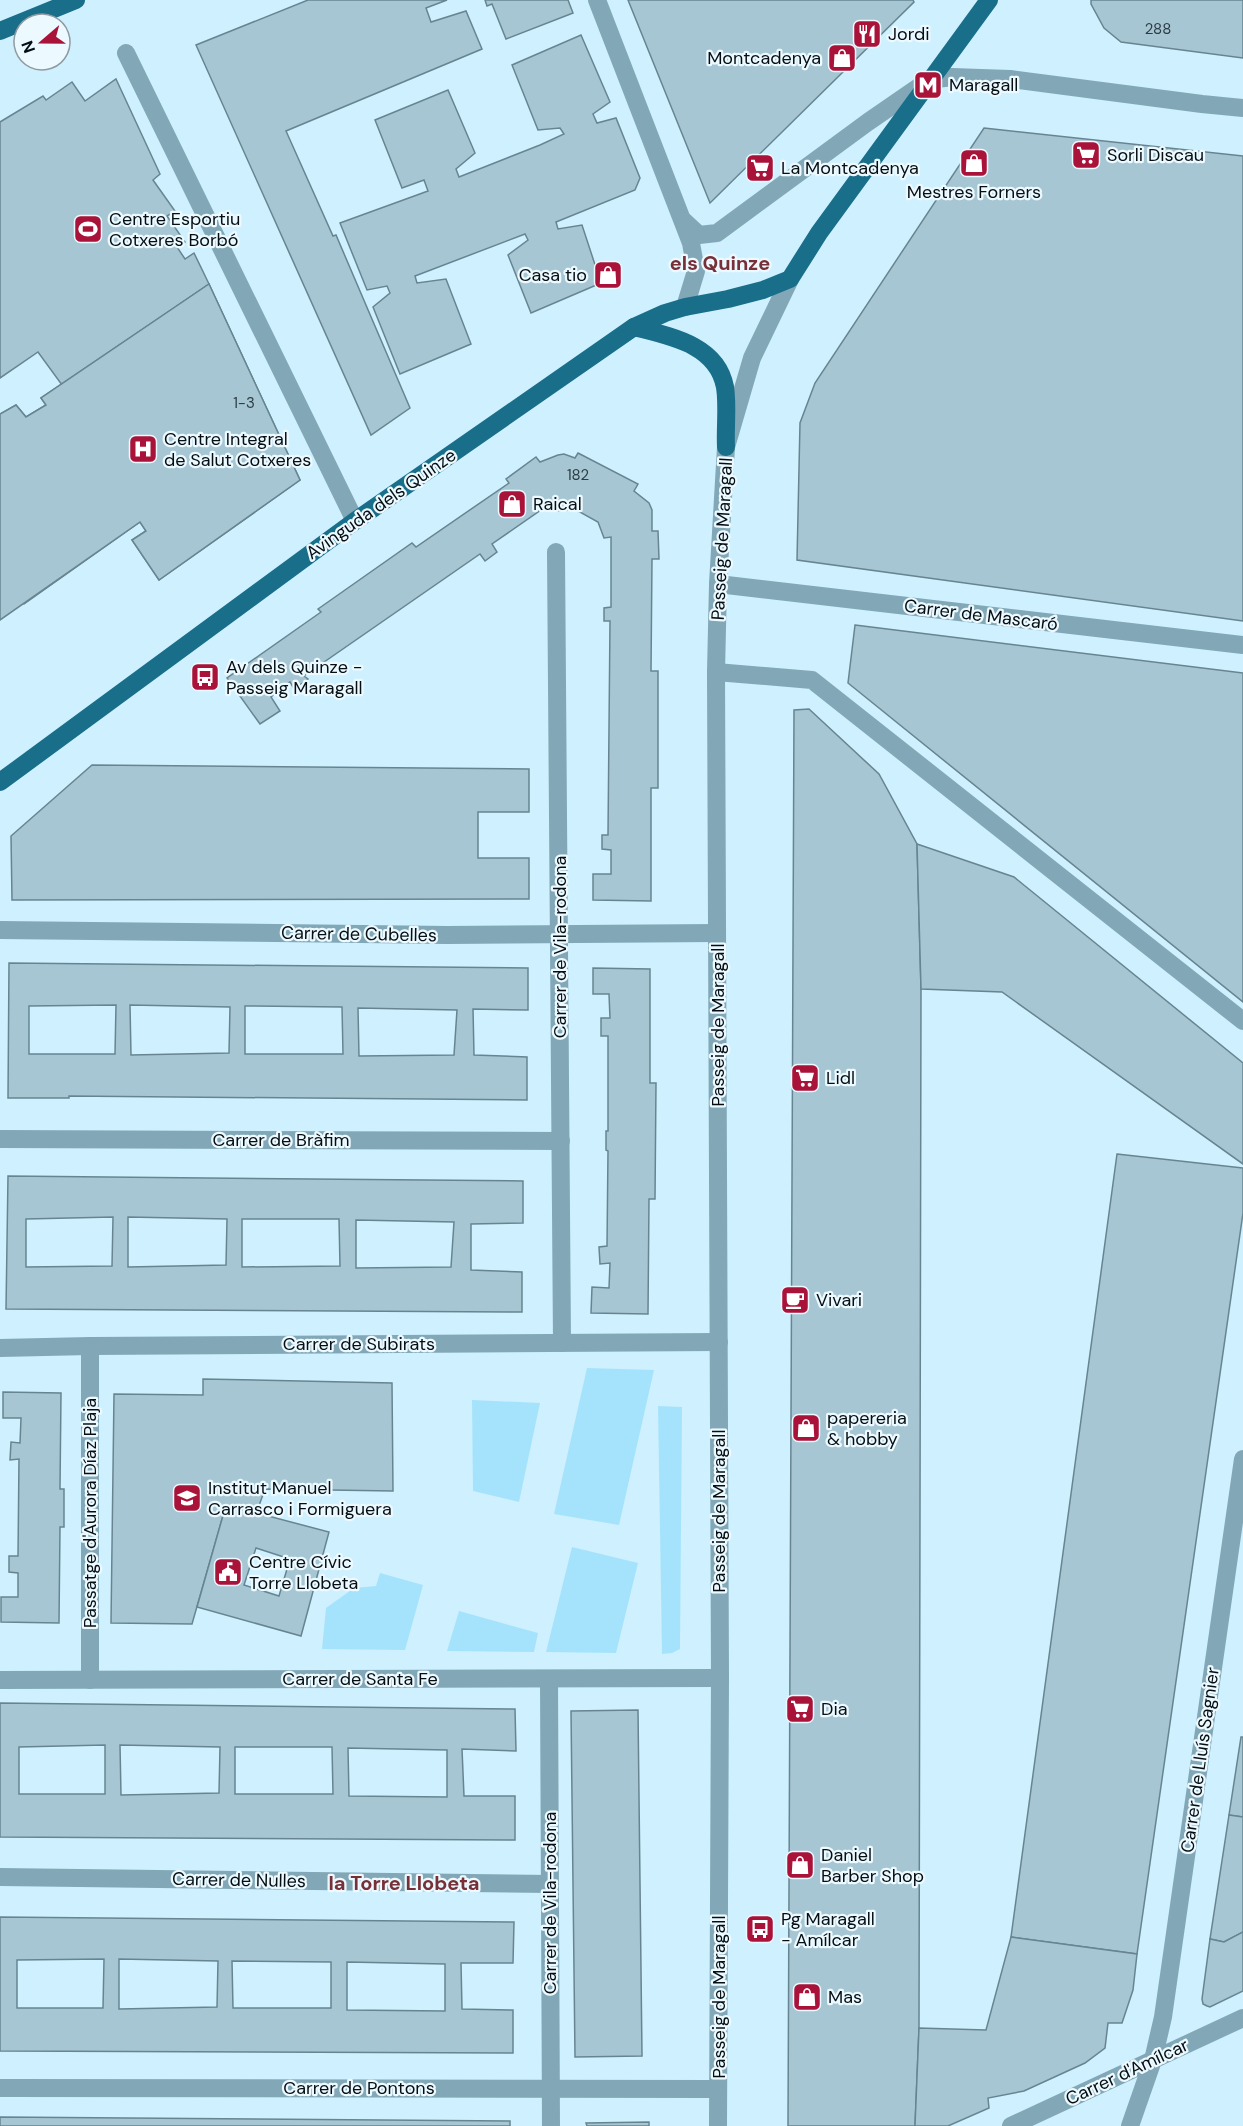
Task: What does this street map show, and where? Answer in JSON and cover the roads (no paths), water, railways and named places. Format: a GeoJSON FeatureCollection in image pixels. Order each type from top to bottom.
{"type":"FeatureCollection","features":[{"type":"Feature","properties":{"kind":"main road"},"geometry":{"type":"LineString","coordinates":[[0,31],[76,0]]}},
{"type":"Feature","properties":{"kind":"main road","name":"Passeig de Maragall"},"geometry":{"type":"LineString","coordinates":[[790,279],[819,233],[989,0]]}},
{"type":"Feature","properties":{"kind":"main road","name":"Avinguda dels Quinze"},"geometry":{"type":"LineString","coordinates":[[0,782],[355,521],[634,327],[665,313],[685,307],[728,300],[790,279]]}},
{"type":"Feature","properties":{"kind":"main road"},"geometry":{"type":"LineString","coordinates":[[634,327],[690,343],[716,365],[725,389],[726,447]]}},
{"type":"Feature","properties":{"kind":"street"},"geometry":{"type":"LineString","coordinates":[[597,0],[691,243],[696,271],[685,307]]}},
{"type":"Feature","properties":{"kind":"street"},"geometry":{"type":"LineString","coordinates":[[126,53],[355,521]]}},
{"type":"Feature","properties":{"kind":"street"},"geometry":{"type":"LineString","coordinates":[[684,221],[699,234],[717,233],[729,227],[868,122],[929,80],[952,77],[1010,79],[1243,108]]}},
{"type":"Feature","properties":{"kind":"street","name":"Passeig de Maragall"},"geometry":{"type":"LineString","coordinates":[[718,2126],[720,1678],[716,672],[718,584],[726,447],[752,358],[790,279]]}},
{"type":"Feature","properties":{"kind":"street","name":"Carrer de Vila-rodona"},"geometry":{"type":"LineString","coordinates":[[556,552],[562,1343]]}},
{"type":"Feature","properties":{"kind":"street","name":"Carrer de Mascaró"},"geometry":{"type":"LineString","coordinates":[[718,584],[1243,645]]}},
{"type":"Feature","properties":{"kind":"street"},"geometry":{"type":"LineString","coordinates":[[716,672],[812,681],[1243,1021]]}},
{"type":"Feature","properties":{"kind":"street","name":"Carrer de Cubelles"},"geometry":{"type":"LineString","coordinates":[[0,930],[447,935],[717,933]]}},
{"type":"Feature","properties":{"kind":"street","name":"Carrer de Bràfim"},"geometry":{"type":"LineString","coordinates":[[0,1139],[561,1141]]}},
{"type":"Feature","properties":{"kind":"street","name":"Carrer de Subirats"},"geometry":{"type":"LineString","coordinates":[[0,1348],[719,1342]]}},
{"type":"Feature","properties":{"kind":"street","name":"Passatge d'Aurora Díaz Plaja"},"geometry":{"type":"LineString","coordinates":[[90,1346],[90,1680]]}},
{"type":"Feature","properties":{"kind":"street","name":"Carrer de Lluís Sagnier"},"geometry":{"type":"LineString","coordinates":[[1130,2126],[1153,2060],[1164,2017],[1243,1459]]}},
{"type":"Feature","properties":{"kind":"street","name":"Carrer de Santa Fe"},"geometry":{"type":"LineString","coordinates":[[0,1680],[720,1678]]}},
{"type":"Feature","properties":{"kind":"street","name":"Carrer de Vila-rodona"},"geometry":{"type":"LineString","coordinates":[[549,1679],[551,2126]]}},
{"type":"Feature","properties":{"kind":"street","name":"Carrer de Nulles"},"geometry":{"type":"LineString","coordinates":[[0,1876],[550,1884]]}},
{"type":"Feature","properties":{"kind":"street","name":"Carrer d'Amílcar"},"geometry":{"type":"LineString","coordinates":[[1011,2126],[1243,2018]]}},
{"type":"Feature","properties":{"kind":"street","name":"Carrer de Pontons"},"geometry":{"type":"LineString","coordinates":[[0,2088],[718,2089]]}},
{"type":"Feature","properties":{"kind":"place","name":"Jordi"},"geometry":{"type":"Point","coordinates":[867,34]}},
{"type":"Feature","properties":{"kind":"place","name":"Montcadenya"},"geometry":{"type":"Point","coordinates":[842,58]}},
{"type":"Feature","properties":{"kind":"place","name":"Maragall"},"geometry":{"type":"Point","coordinates":[928,85]}},
{"type":"Feature","properties":{"kind":"place","name":"Sorli Discau"},"geometry":{"type":"Point","coordinates":[1086,155]}},
{"type":"Feature","properties":{"kind":"place","name":"Mestres Forners"},"geometry":{"type":"Point","coordinates":[974,163]}},
{"type":"Feature","properties":{"kind":"place","name":"La Montcadenya"},"geometry":{"type":"Point","coordinates":[760,168]}},
{"type":"Feature","properties":{"kind":"place","name":"Centre Esportiu Cotxeres Borbó"},"geometry":{"type":"Point","coordinates":[88,229]}},
{"type":"Feature","properties":{"kind":"place","name":"Casa tio"},"geometry":{"type":"Point","coordinates":[608,275]}},
{"type":"Feature","properties":{"kind":"place","name":"Centre Integral de Salut Cotxeres"},"geometry":{"type":"Point","coordinates":[143,449]}},
{"type":"Feature","properties":{"kind":"place","name":"Raical"},"geometry":{"type":"Point","coordinates":[512,504]}},
{"type":"Feature","properties":{"kind":"place","name":"Av dels Quinze - Passeig Maragall"},"geometry":{"type":"Point","coordinates":[205,677]}},
{"type":"Feature","properties":{"kind":"place","name":"Lidl"},"geometry":{"type":"Point","coordinates":[805,1078]}},
{"type":"Feature","properties":{"kind":"place","name":"Vivari"},"geometry":{"type":"Point","coordinates":[795,1300]}},
{"type":"Feature","properties":{"kind":"place","name":"papereria & hobby"},"geometry":{"type":"Point","coordinates":[806,1428]}},
{"type":"Feature","properties":{"kind":"place","name":"Institut Manuel Carrasco i Formiguera"},"geometry":{"type":"Point","coordinates":[187,1498]}},
{"type":"Feature","properties":{"kind":"place","name":"Centre Cívic Torre Llobeta"},"geometry":{"type":"Point","coordinates":[228,1572]}},
{"type":"Feature","properties":{"kind":"place","name":"Dia"},"geometry":{"type":"Point","coordinates":[800,1709]}},
{"type":"Feature","properties":{"kind":"place","name":"Daniel Barber Shop"},"geometry":{"type":"Point","coordinates":[800,1865]}},
{"type":"Feature","properties":{"kind":"place","name":"Pg Maragall - Amílcar"},"geometry":{"type":"Point","coordinates":[760,1929]}},
{"type":"Feature","properties":{"kind":"place","name":"Mas"},"geometry":{"type":"Point","coordinates":[807,1997]}},
{"type":"Feature","properties":{"kind":"district","name":"els Quinze"},"geometry":{"type":"Point","coordinates":[720,263]}},
{"type":"Feature","properties":{"kind":"district","name":"la Torre Llobeta"},"geometry":{"type":"Point","coordinates":[404,1883]}}]}
